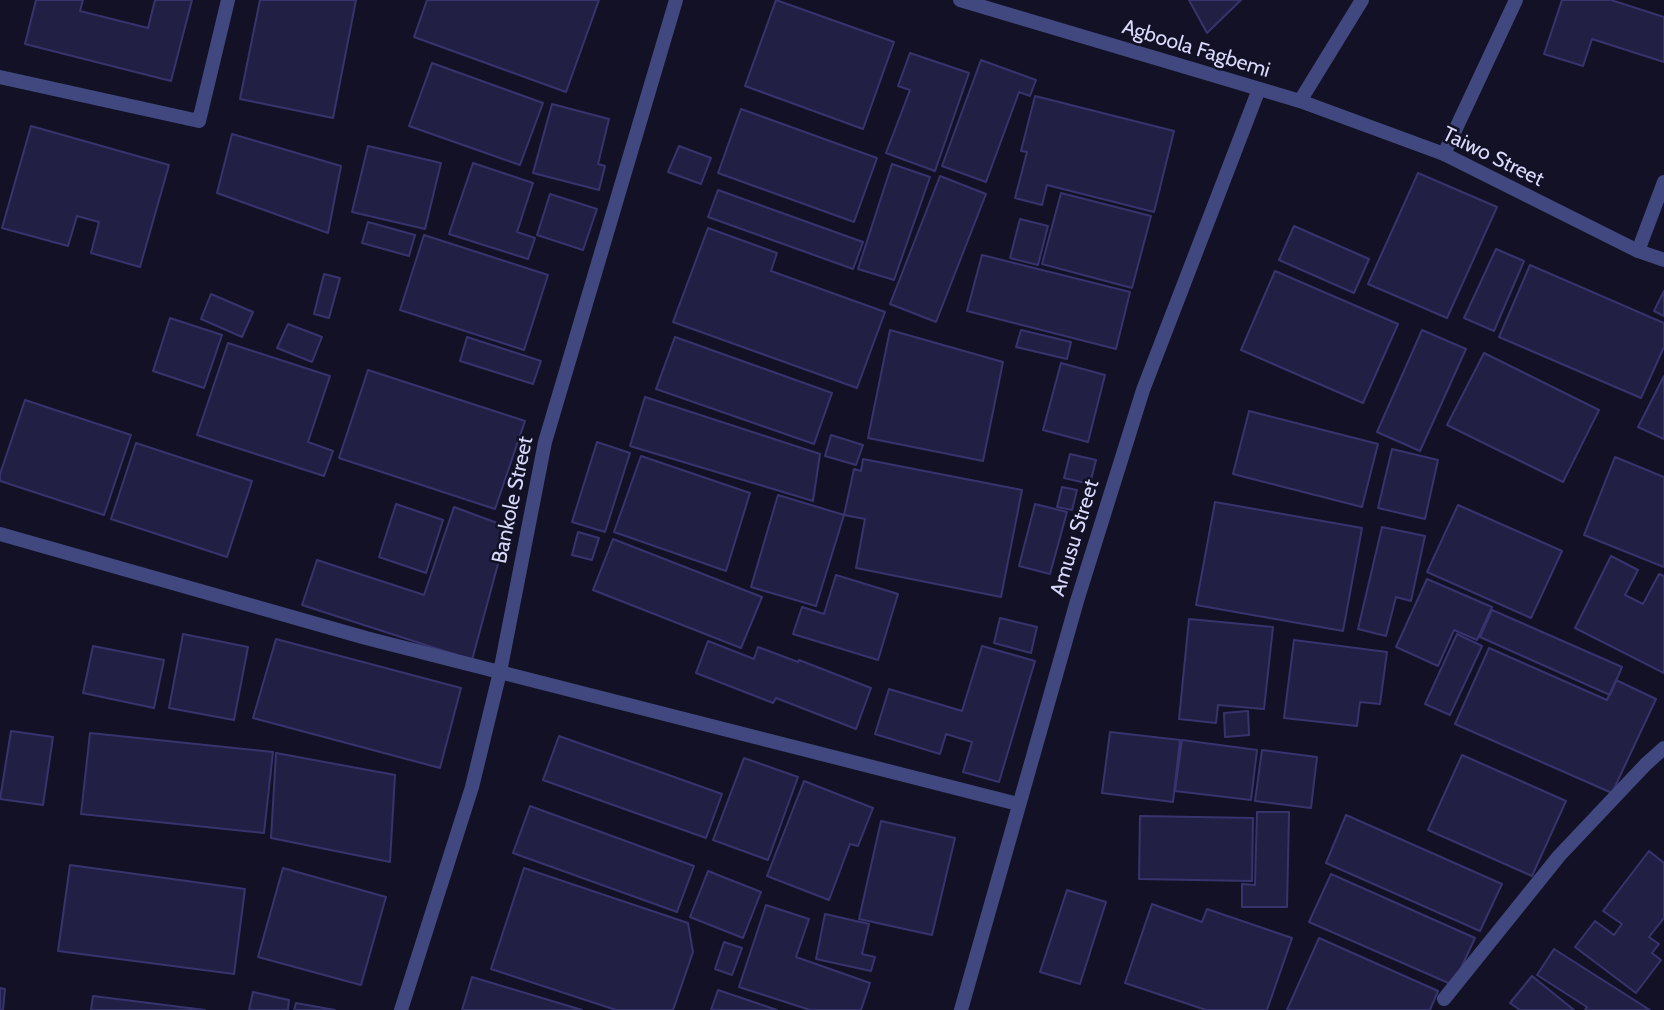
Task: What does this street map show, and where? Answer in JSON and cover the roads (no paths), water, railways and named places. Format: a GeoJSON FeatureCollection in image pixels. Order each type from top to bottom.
{"type":"FeatureCollection","features":[{"type":"Feature","properties":{"kind":"street"},"geometry":{"type":"LineString","coordinates":[[0,76],[199,121],[228,0]]}},
{"type":"Feature","properties":{"kind":"street","name":"Bankole Street"},"geometry":{"type":"LineString","coordinates":[[401,1010],[472,787],[500,672],[545,443],[676,0]]}},
{"type":"Feature","properties":{"kind":"street","name":"Agboola Fagbemi"},"geometry":{"type":"LineString","coordinates":[[960,0],[1300,101]]}},
{"type":"Feature","properties":{"kind":"street"},"geometry":{"type":"LineString","coordinates":[[1300,101],[1362,0]]}},
{"type":"Feature","properties":{"kind":"street"},"geometry":{"type":"LineString","coordinates":[[1444,154],[1516,0]]}},
{"type":"Feature","properties":{"kind":"street","name":"Amusu Street"},"geometry":{"type":"LineString","coordinates":[[961,1010],[1077,601],[1143,390],[1259,89]]}},
{"type":"Feature","properties":{"kind":"street","name":"Taiwo Street"},"geometry":{"type":"LineString","coordinates":[[1300,101],[1444,154],[1638,251],[1664,260]]}},
{"type":"Feature","properties":{"kind":"street"},"geometry":{"type":"LineString","coordinates":[[1638,251],[1664,182]]}},
{"type":"Feature","properties":{"kind":"street"},"geometry":{"type":"LineString","coordinates":[[0,534],[366,638],[1018,804]]}},
{"type":"Feature","properties":{"kind":"street"},"geometry":{"type":"LineString","coordinates":[[1444,999],[1559,856],[1664,748]]}}]}
